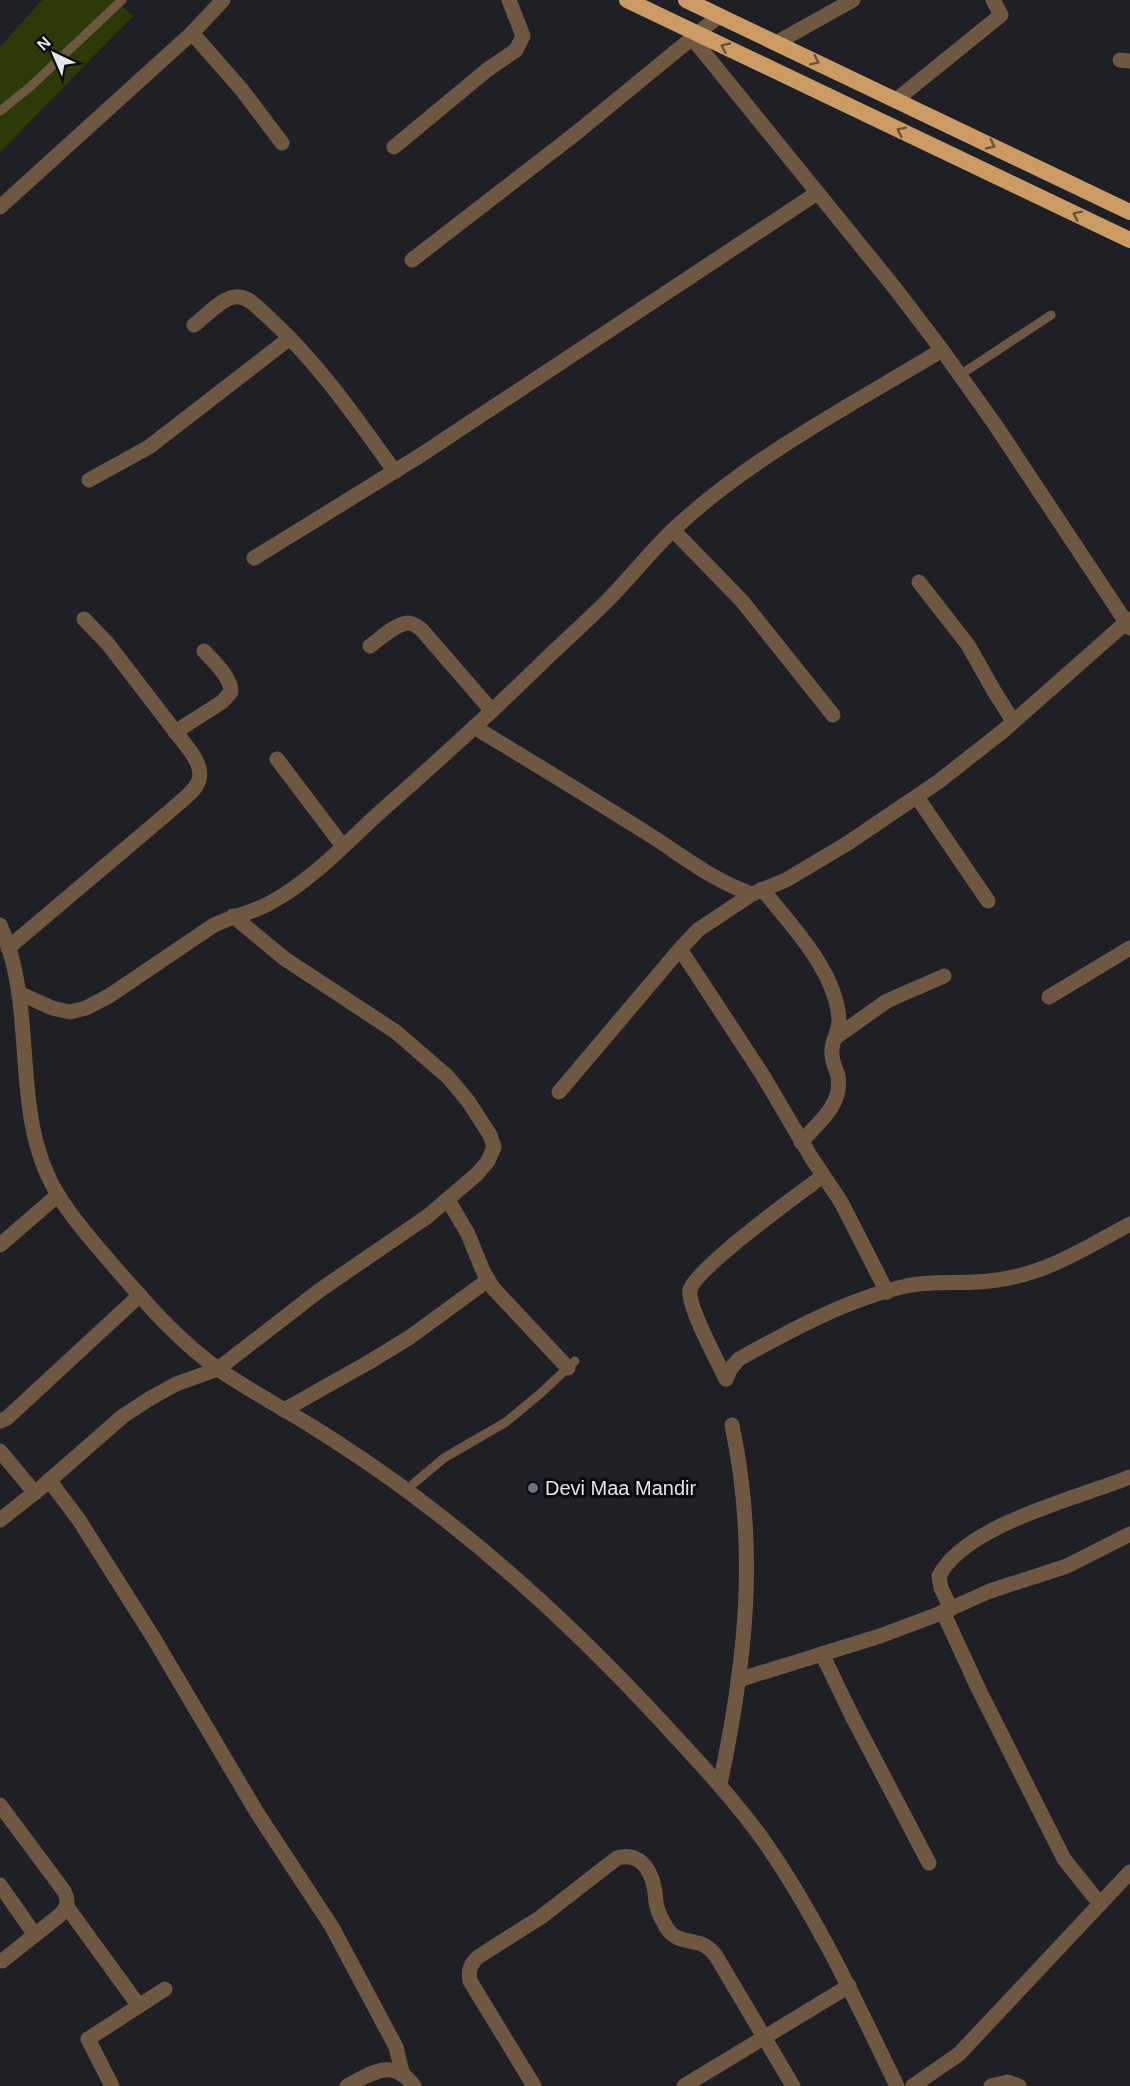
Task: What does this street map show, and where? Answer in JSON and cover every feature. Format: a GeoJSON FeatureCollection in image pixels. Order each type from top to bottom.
{"type":"FeatureCollection","features":[{"type":"Feature","properties":{"kind":"highway"},"geometry":{"type":"LineString","coordinates":[[627,0],[695,37],[1130,240]]}},
{"type":"Feature","properties":{"kind":"highway"},"geometry":{"type":"LineString","coordinates":[[686,0],[1130,212]]}},
{"type":"Feature","properties":{"kind":"street"},"geometry":{"type":"LineString","coordinates":[[0,207],[192,33],[223,0]]}},
{"type":"Feature","properties":{"kind":"street"},"geometry":{"type":"LineString","coordinates":[[394,147],[487,70],[516,50],[523,36],[509,0]]}},
{"type":"Feature","properties":{"kind":"street"},"geometry":{"type":"LineString","coordinates":[[776,43],[853,0]]}},
{"type":"Feature","properties":{"kind":"street"},"geometry":{"type":"LineString","coordinates":[[896,100],[1001,15],[993,0]]}},
{"type":"Feature","properties":{"kind":"street"},"geometry":{"type":"LineString","coordinates":[[412,260],[575,134],[719,16]]}},
{"type":"Feature","properties":{"kind":"street"},"geometry":{"type":"LineString","coordinates":[[192,33],[242,90],[282,143]]}},
{"type":"Feature","properties":{"kind":"street"},"geometry":{"type":"LineString","coordinates":[[560,1092],[698,930],[757,892],[786,880],[840,848],[917,797],[970,757],[1129,623],[942,350],[695,37]]}},
{"type":"Feature","properties":{"kind":"street"},"geometry":{"type":"LineString","coordinates":[[254,558],[394,472],[818,193]]}},
{"type":"Feature","properties":{"kind":"street"},"geometry":{"type":"LineString","coordinates":[[194,324],[227,300],[243,297],[250,301],[290,338],[325,376],[394,472]]}},
{"type":"Feature","properties":{"kind":"street"},"geometry":{"type":"LineString","coordinates":[[89,480],[149,447],[290,338]]}},
{"type":"Feature","properties":{"kind":"street"},"geometry":{"type":"LineString","coordinates":[[19,993],[52,1008],[70,1012],[86,1008],[109,996],[214,925],[270,903],[310,874],[492,711],[605,603],[673,530],[728,485],[771,455],[816,425],[942,350]]}},
{"type":"Feature","properties":{"kind":"street"},"geometry":{"type":"LineString","coordinates":[[673,530],[742,601],[833,715]]}},
{"type":"Feature","properties":{"kind":"street"},"geometry":{"type":"LineString","coordinates":[[919,582],[968,645],[1013,721]]}},
{"type":"Feature","properties":{"kind":"street"},"geometry":{"type":"LineString","coordinates":[[8,948],[196,787],[201,776],[199,763],[108,644],[84,619]]}},
{"type":"Feature","properties":{"kind":"street"},"geometry":{"type":"LineString","coordinates":[[370,646],[401,626],[408,623],[414,624],[421,629],[492,711]]}},
{"type":"Feature","properties":{"kind":"street"},"geometry":{"type":"LineString","coordinates":[[175,732],[222,702],[231,692],[231,686],[204,651]]}},
{"type":"Feature","properties":{"kind":"street"},"geometry":{"type":"LineString","coordinates":[[474,727],[654,838],[709,876],[728,886],[757,892],[808,947],[827,979],[838,1009],[839,1028],[832,1046],[838,1089],[835,1102],[801,1142]]}},
{"type":"Feature","properties":{"kind":"street"},"geometry":{"type":"LineString","coordinates":[[277,759],[342,845]]}},
{"type":"Feature","properties":{"kind":"street"},"geometry":{"type":"LineString","coordinates":[[917,797],[988,900]]}},
{"type":"Feature","properties":{"kind":"street"},"geometry":{"type":"LineString","coordinates":[[0,1520],[123,1416],[176,1384],[218,1369],[312,1296],[428,1216],[489,1161],[494,1147],[490,1135],[468,1101],[448,1077],[396,1032],[285,959],[233,916]]}},
{"type":"Feature","properties":{"kind":"street"},"geometry":{"type":"LineString","coordinates":[[1,929],[8,948],[24,1021],[29,1107],[36,1145],[47,1178],[82,1229],[180,1337],[218,1369],[331,1438],[406,1490],[493,1558],[558,1615],[620,1677],[720,1784],[767,1845],[849,1986],[897,2086]]}},
{"type":"Feature","properties":{"kind":"street"},"geometry":{"type":"LineString","coordinates":[[1049,996],[1130,948]]}},
{"type":"Feature","properties":{"kind":"street"},"geometry":{"type":"LineString","coordinates":[[680,949],[762,1074],[801,1142],[853,1223],[887,1292]]}},
{"type":"Feature","properties":{"kind":"street"},"geometry":{"type":"LineString","coordinates":[[836,1037],[887,1001],[944,976]]}},
{"type":"Feature","properties":{"kind":"street"},"geometry":{"type":"LineString","coordinates":[[823,1176],[734,1245],[710,1266],[690,1289],[690,1299],[696,1315],[726,1379],[731,1368],[739,1359],[856,1302],[924,1284],[975,1282],[1023,1275],[1063,1260],[1130,1224]]}},
{"type":"Feature","properties":{"kind":"street"},"geometry":{"type":"LineString","coordinates":[[0,1245],[58,1195]]}},
{"type":"Feature","properties":{"kind":"street"},"geometry":{"type":"LineString","coordinates":[[448,1200],[468,1234],[488,1280],[514,1312],[571,1365]]}},
{"type":"Feature","properties":{"kind":"street"},"geometry":{"type":"LineString","coordinates":[[284,1410],[410,1337],[488,1280]]}},
{"type":"Feature","properties":{"kind":"street"},"geometry":{"type":"LineString","coordinates":[[0,1420],[7,1418],[140,1295]]}},
{"type":"Feature","properties":{"kind":"street"},"geometry":{"type":"LineString","coordinates":[[720,1784],[732,1726],[748,1576],[746,1517],[732,1425]]}},
{"type":"Feature","properties":{"kind":"street"},"geometry":{"type":"LineString","coordinates":[[0,1451],[34,1493]]}},
{"type":"Feature","properties":{"kind":"street"},"geometry":{"type":"LineString","coordinates":[[1100,1904],[1064,1859],[979,1690],[947,1610],[939,1576],[949,1561],[960,1552],[1000,1527],[1033,1512],[1130,1477]]}},
{"type":"Feature","properties":{"kind":"street"},"geometry":{"type":"LineString","coordinates":[[49,1480],[85,1529],[177,1677],[256,1811],[332,1927],[396,2046],[402,2072],[414,2086]]}},
{"type":"Feature","properties":{"kind":"street"},"geometry":{"type":"LineString","coordinates":[[738,1680],[880,1636],[990,1591],[1067,1566],[1130,1534]]}},
{"type":"Feature","properties":{"kind":"street"},"geometry":{"type":"LineString","coordinates":[[822,1654],[929,1863]]}},
{"type":"Feature","properties":{"kind":"street"},"geometry":{"type":"LineString","coordinates":[[0,1805],[68,1900],[67,1907],[2,1961]]}},
{"type":"Feature","properties":{"kind":"street"},"geometry":{"type":"LineString","coordinates":[[534,2086],[470,1981],[468,1972],[478,1957],[541,1917],[617,1858],[628,1855],[636,1857],[645,1865],[652,1877],[657,1910],[671,1934],[676,1938],[697,1941],[709,1947],[793,2086]]}},
{"type":"Feature","properties":{"kind":"street"},"geometry":{"type":"LineString","coordinates":[[913,2086],[958,2054],[1130,1872]]}},
{"type":"Feature","properties":{"kind":"street"},"geometry":{"type":"LineString","coordinates":[[0,1885],[34,1935]]}},
{"type":"Feature","properties":{"kind":"street"},"geometry":{"type":"LineString","coordinates":[[67,1907],[139,2006]]}},
{"type":"Feature","properties":{"kind":"street"},"geometry":{"type":"LineString","coordinates":[[684,2086],[849,1986]]}},
{"type":"Feature","properties":{"kind":"street"},"geometry":{"type":"LineString","coordinates":[[112,2086],[88,2039],[165,1989]]}},
{"type":"Feature","properties":{"kind":"street"},"geometry":{"type":"LineString","coordinates":[[347,2086],[377,2072],[390,2069],[402,2072]]}},
{"type":"Feature","properties":{"kind":"street"},"geometry":{"type":"LineString","coordinates":[[991,2086],[1008,2082],[1019,2086]]}},
{"type":"Feature","properties":{"kind":"lane"},"geometry":{"type":"LineString","coordinates":[[0,111],[30,87],[122,0]]}},
{"type":"Feature","properties":{"kind":"lane"},"geometry":{"type":"LineString","coordinates":[[960,375],[1051,315]]}},
{"type":"Feature","properties":{"kind":"lane"},"geometry":{"type":"LineString","coordinates":[[406,1490],[444,1458],[506,1422],[571,1365]]}},
{"type":"Feature","properties":{"kind":"green space"},"geometry":{"type":"Polygon","coordinates":[[[42,0],[115,0],[133,16],[0,152],[0,47],[42,0]]]}},
{"type":"Feature","properties":{"kind":"place","name":"Devi Maa Mandir"},"geometry":{"type":"Point","coordinates":[533,1488]}}]}
